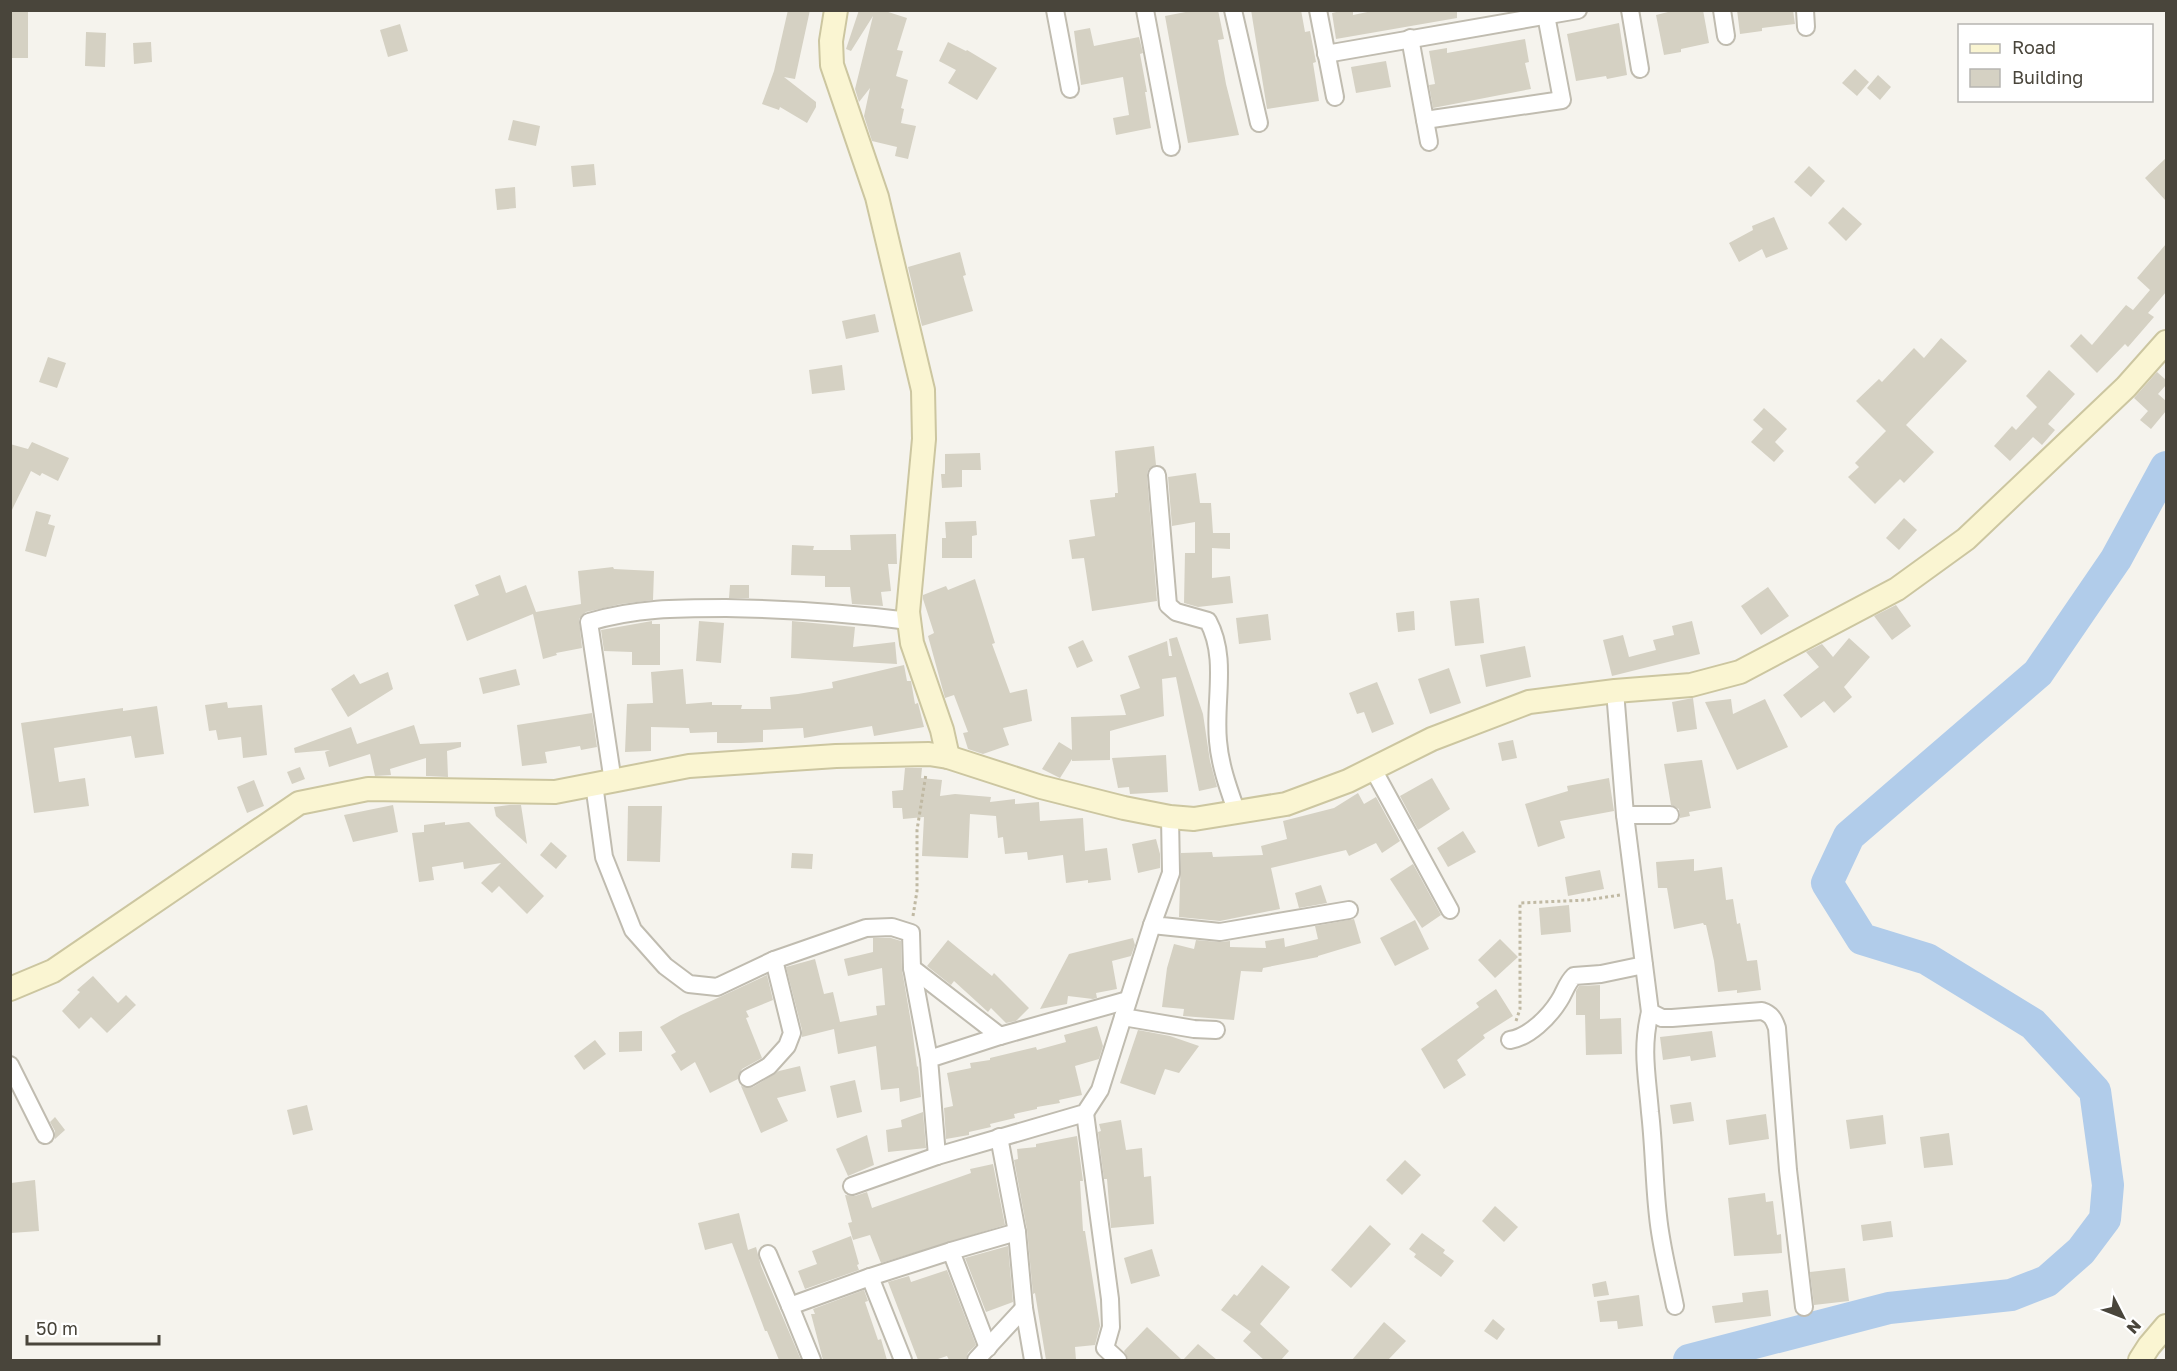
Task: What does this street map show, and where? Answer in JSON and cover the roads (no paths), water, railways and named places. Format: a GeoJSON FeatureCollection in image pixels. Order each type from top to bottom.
{"type":"FeatureCollection","features":[{"type":"Feature","properties":{"kind":"street"},"geometry":{"type":"LineString","coordinates":[[836,10],[831,40],[832,65],[877,197],[923,390],[924,439],[908,612],[912,643],[942,730],[939,755]]}},
{"type":"Feature","properties":{"kind":"street"},"geometry":{"type":"LineString","coordinates":[[1145,10],[1171,147]]}},
{"type":"Feature","properties":{"kind":"street"},"geometry":{"type":"LineString","coordinates":[[1233,10],[1259,123]]}},
{"type":"Feature","properties":{"kind":"street"},"geometry":{"type":"LineString","coordinates":[[1318,10],[1335,97]]}},
{"type":"Feature","properties":{"kind":"street"},"geometry":{"type":"LineString","coordinates":[[1326,54],[1545,13],[1578,10]]}},
{"type":"Feature","properties":{"kind":"street"},"geometry":{"type":"LineString","coordinates":[[1630,10],[1640,69]]}},
{"type":"Feature","properties":{"kind":"street"},"geometry":{"type":"LineString","coordinates":[[1722,10],[1726,36]]}},
{"type":"Feature","properties":{"kind":"street"},"geometry":{"type":"LineString","coordinates":[[1056,11],[1070,89]]}},
{"type":"Feature","properties":{"kind":"street"},"geometry":{"type":"LineString","coordinates":[[1425,120],[1562,100],[1545,13]]}},
{"type":"Feature","properties":{"kind":"street"},"geometry":{"type":"LineString","coordinates":[[1410,39],[1429,142]]}},
{"type":"Feature","properties":{"kind":"street"},"geometry":{"type":"LineString","coordinates":[[10,989],[53,971],[298,803],[368,789],[555,792],[700,765],[836,756],[939,755],[1041,787],[1124,808],[1194,819],[1286,804],[1348,781],[1432,739],[1529,702],[1616,691],[1691,685],[1740,672],[1897,589],[1966,539],[2126,387],[2166,342]]}},
{"type":"Feature","properties":{"kind":"street"},"geometry":{"type":"LineString","coordinates":[[1157,476],[1168,605],[1176,612],[1208,621],[1219,657],[1217,740],[1226,784],[1237,813]]}},
{"type":"Feature","properties":{"kind":"street"},"geometry":{"type":"LineString","coordinates":[[909,621],[824,611],[658,608],[612,615],[589,622],[603,783],[604,857],[633,930],[664,966],[689,984],[717,987],[774,960],[866,928],[892,927],[911,933],[912,968],[929,1059],[938,1156]]}},
{"type":"Feature","properties":{"kind":"street"},"geometry":{"type":"LineString","coordinates":[[1616,691],[1625,815],[1650,1012],[1644,1040],[1644,1069],[1650,1112],[1658,1217],[1675,1306]]}},
{"type":"Feature","properties":{"kind":"street"},"geometry":{"type":"LineString","coordinates":[[1373,769],[1450,910]]}},
{"type":"Feature","properties":{"kind":"street"},"geometry":{"type":"LineString","coordinates":[[1625,815],[1670,815]]}},
{"type":"Feature","properties":{"kind":"street"},"geometry":{"type":"LineString","coordinates":[[1118,1360],[1099,1354],[1111,1327],[1110,1299],[1085,1113],[1100,1090],[1152,925],[1171,873],[1170,817]]}},
{"type":"Feature","properties":{"kind":"street"},"geometry":{"type":"LineString","coordinates":[[1152,925],[1220,932],[1349,910]]}},
{"type":"Feature","properties":{"kind":"street"},"geometry":{"type":"LineString","coordinates":[[748,1078],[769,1066],[787,1046],[792,1033],[774,960]]}},
{"type":"Feature","properties":{"kind":"street"},"geometry":{"type":"LineString","coordinates":[[1510,1040],[1518,1039],[1538,1024],[1560,1000],[1567,983],[1574,976],[1601,974],[1644,965]]}},
{"type":"Feature","properties":{"kind":"street"},"geometry":{"type":"LineString","coordinates":[[912,968],[1000,1036]]}},
{"type":"Feature","properties":{"kind":"street"},"geometry":{"type":"LineString","coordinates":[[929,1059],[1000,1036],[1128,1000]]}},
{"type":"Feature","properties":{"kind":"street"},"geometry":{"type":"LineString","coordinates":[[1650,1012],[1662,1018],[1672,1018],[1762,1011],[1770,1014],[1775,1022],[1778,1028],[1788,1170],[1804,1307]]}},
{"type":"Feature","properties":{"kind":"street"},"geometry":{"type":"LineString","coordinates":[[1123,1017],[1194,1029],[1216,1030]]}},
{"type":"Feature","properties":{"kind":"street"},"geometry":{"type":"LineString","coordinates":[[10,1065],[45,1135]]}},
{"type":"Feature","properties":{"kind":"street"},"geometry":{"type":"LineString","coordinates":[[852,1186],[938,1156],[1085,1113]]}},
{"type":"Feature","properties":{"kind":"street"},"geometry":{"type":"LineString","coordinates":[[999,1137],[1017,1232],[1024,1308],[1033,1360]]}},
{"type":"Feature","properties":{"kind":"street"},"geometry":{"type":"LineString","coordinates":[[790,1306],[870,1277],[1017,1232]]}},
{"type":"Feature","properties":{"kind":"street"},"geometry":{"type":"LineString","coordinates":[[951,1251],[988,1348]]}},
{"type":"Feature","properties":{"kind":"street"},"geometry":{"type":"LineString","coordinates":[[768,1254],[812,1360]]}},
{"type":"Feature","properties":{"kind":"street"},"geometry":{"type":"LineString","coordinates":[[870,1277],[903,1360]]}},
{"type":"Feature","properties":{"kind":"street"},"geometry":{"type":"LineString","coordinates":[[976,1360],[1024,1308]]}},
{"type":"Feature","properties":{"kind":"street"},"geometry":{"type":"LineString","coordinates":[[2140,1360],[2166,1326]]}},
{"type":"Feature","properties":{"kind":"waterway"},"geometry":{"type":"LineString","coordinates":[[1689,1360],[1889,1308],[2011,1295],[2047,1281],[2081,1251],[2105,1219],[2108,1185],[2095,1091],[2033,1024],[1927,959],[1862,939],[1827,883],[1849,836],[2038,673],[2116,559],[2166,467]]}}]}
